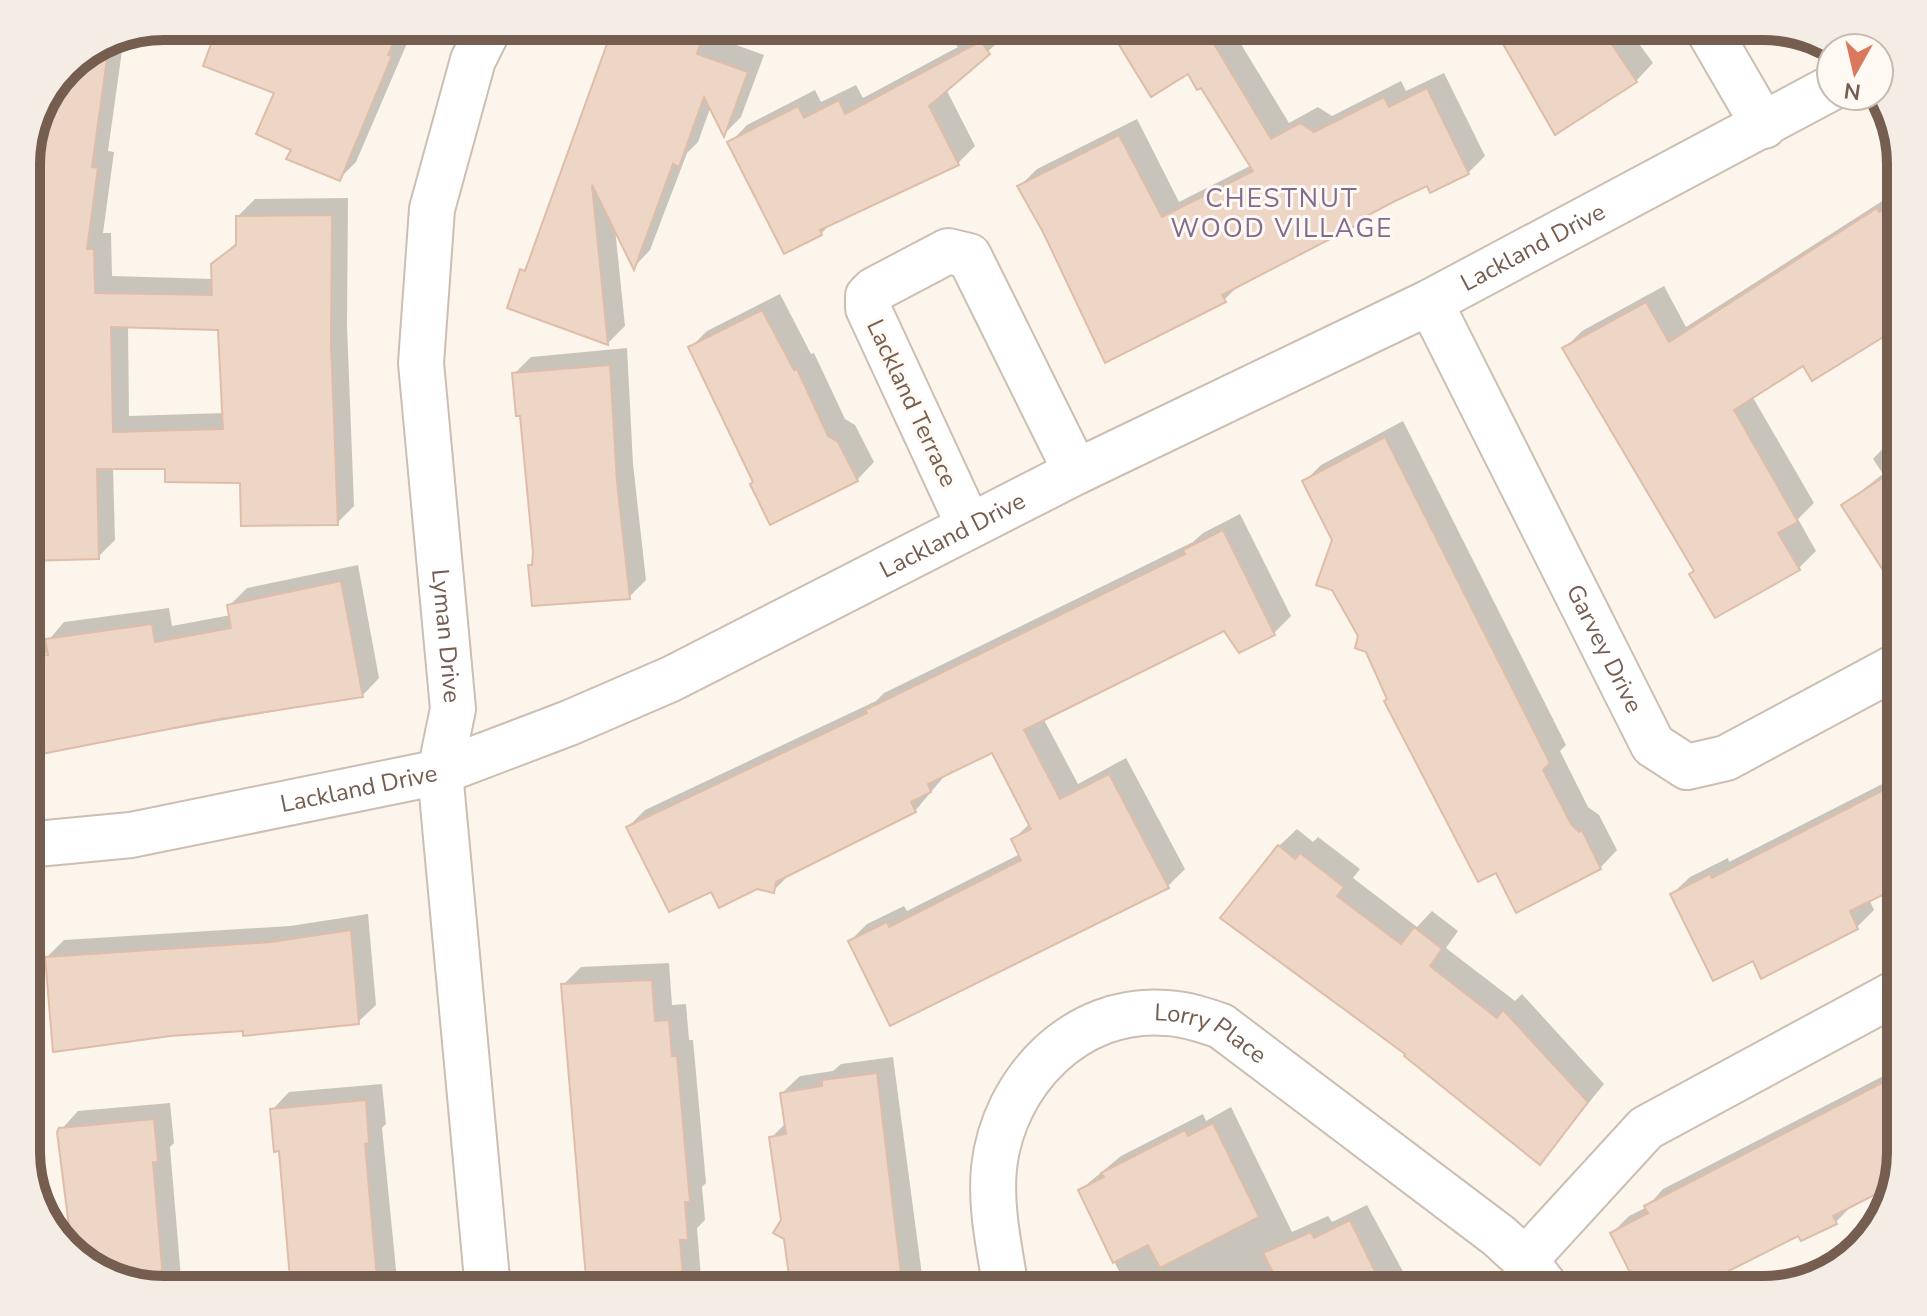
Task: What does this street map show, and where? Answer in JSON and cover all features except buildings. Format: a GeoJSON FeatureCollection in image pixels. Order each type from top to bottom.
{"type":"FeatureCollection","features":[{"type":"Feature","properties":{"kind":"street","name":"Lyman Drive"},"geometry":{"type":"LineString","coordinates":[[483,40],[473,60],[432,209],[421,363],[453,709],[440,772],[487,1276]]}},
{"type":"Feature","properties":{"kind":"street"},"geometry":{"type":"LineString","coordinates":[[1714,40],[1764,126]]}},
{"type":"Feature","properties":{"kind":"street","name":"Lackland Drive"},"geometry":{"type":"LineString","coordinates":[[40,844],[131,835],[440,772],[569,723],[671,679],[1076,472],[1430,302],[1815,97]]}},
{"type":"Feature","properties":{"kind":"street","name":"Lackland Terrace"},"geometry":{"type":"LineString","coordinates":[[969,526],[868,308],[868,296],[874,290],[948,251],[969,256],[1076,472]]}},
{"type":"Feature","properties":{"kind":"street","name":"Garvey Drive"},"geometry":{"type":"LineString","coordinates":[[1430,302],[1653,745],[1687,767],[1726,758],[1887,672]]}},
{"type":"Feature","properties":{"kind":"street"},"geometry":{"type":"LineString","coordinates":[[1537,1275],[1646,1128],[1887,998]]}},
{"type":"Feature","properties":{"kind":"street","name":"Lorry Place"},"geometry":{"type":"LineString","coordinates":[[1004,1276],[994,1205],[994,1169],[1000,1134],[1012,1102],[1029,1075],[1052,1051],[1082,1033],[1138,1013],[1167,1013],[1221,1026],[1499,1236],[1537,1275]]}},
{"type":"Feature","properties":{"kind":"district","name":"CHESTNUT WOOD VILLAGE"},"geometry":{"type":"Point","coordinates":[1282,213]}}]}
